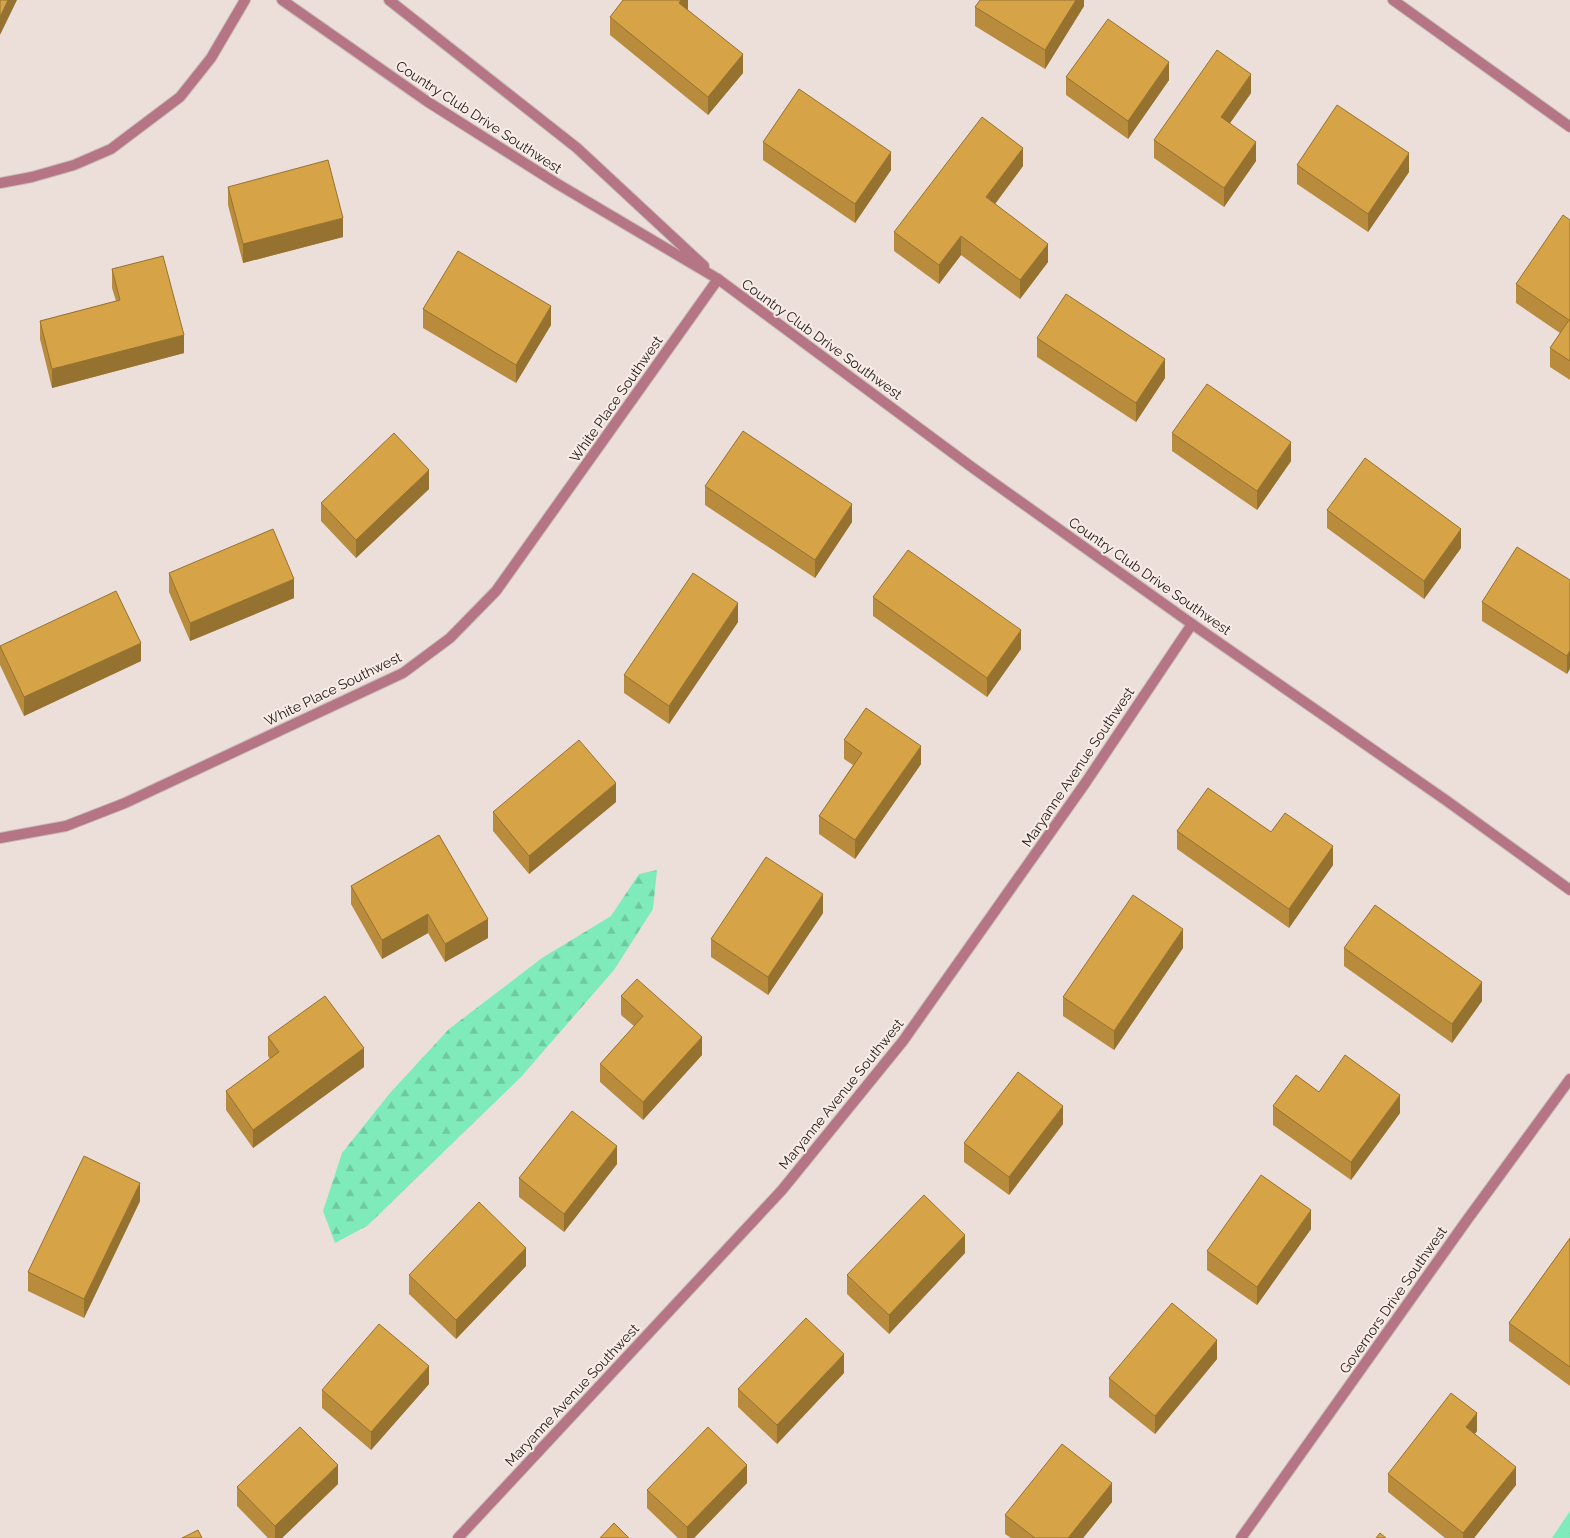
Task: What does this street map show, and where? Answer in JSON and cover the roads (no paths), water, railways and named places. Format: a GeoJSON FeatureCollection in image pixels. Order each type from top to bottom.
{"type":"FeatureCollection","features":[{"type":"Feature","properties":{"kind":"street"},"geometry":{"type":"LineString","coordinates":[[0,183],[32,177],[74,165],[111,149],[180,97],[211,58],[245,0]]}},
{"type":"Feature","properties":{"kind":"street","name":"Country Club Drive Southwest"},"geometry":{"type":"LineString","coordinates":[[282,0],[428,102],[556,183],[718,279],[973,468],[1192,624],[1447,801],[1570,890]]}},
{"type":"Feature","properties":{"kind":"street","name":"Country Club Drive Southwest"},"geometry":{"type":"LineString","coordinates":[[389,0],[577,148],[718,279]]}},
{"type":"Feature","properties":{"kind":"street"},"geometry":{"type":"LineString","coordinates":[[1393,0],[1570,127]]}},
{"type":"Feature","properties":{"kind":"street","name":"White Place Southwest"},"geometry":{"type":"LineString","coordinates":[[0,838],[66,826],[125,803],[403,673],[450,638],[496,591],[718,279]]}},
{"type":"Feature","properties":{"kind":"street","name":"Maryanne Avenue Southwest"},"geometry":{"type":"LineString","coordinates":[[458,1538],[782,1190],[903,1041],[1086,782],[1192,624]]}},
{"type":"Feature","properties":{"kind":"street","name":"Governors Drive Southwest"},"geometry":{"type":"LineString","coordinates":[[1241,1538],[1467,1220],[1570,1079]]}}]}
